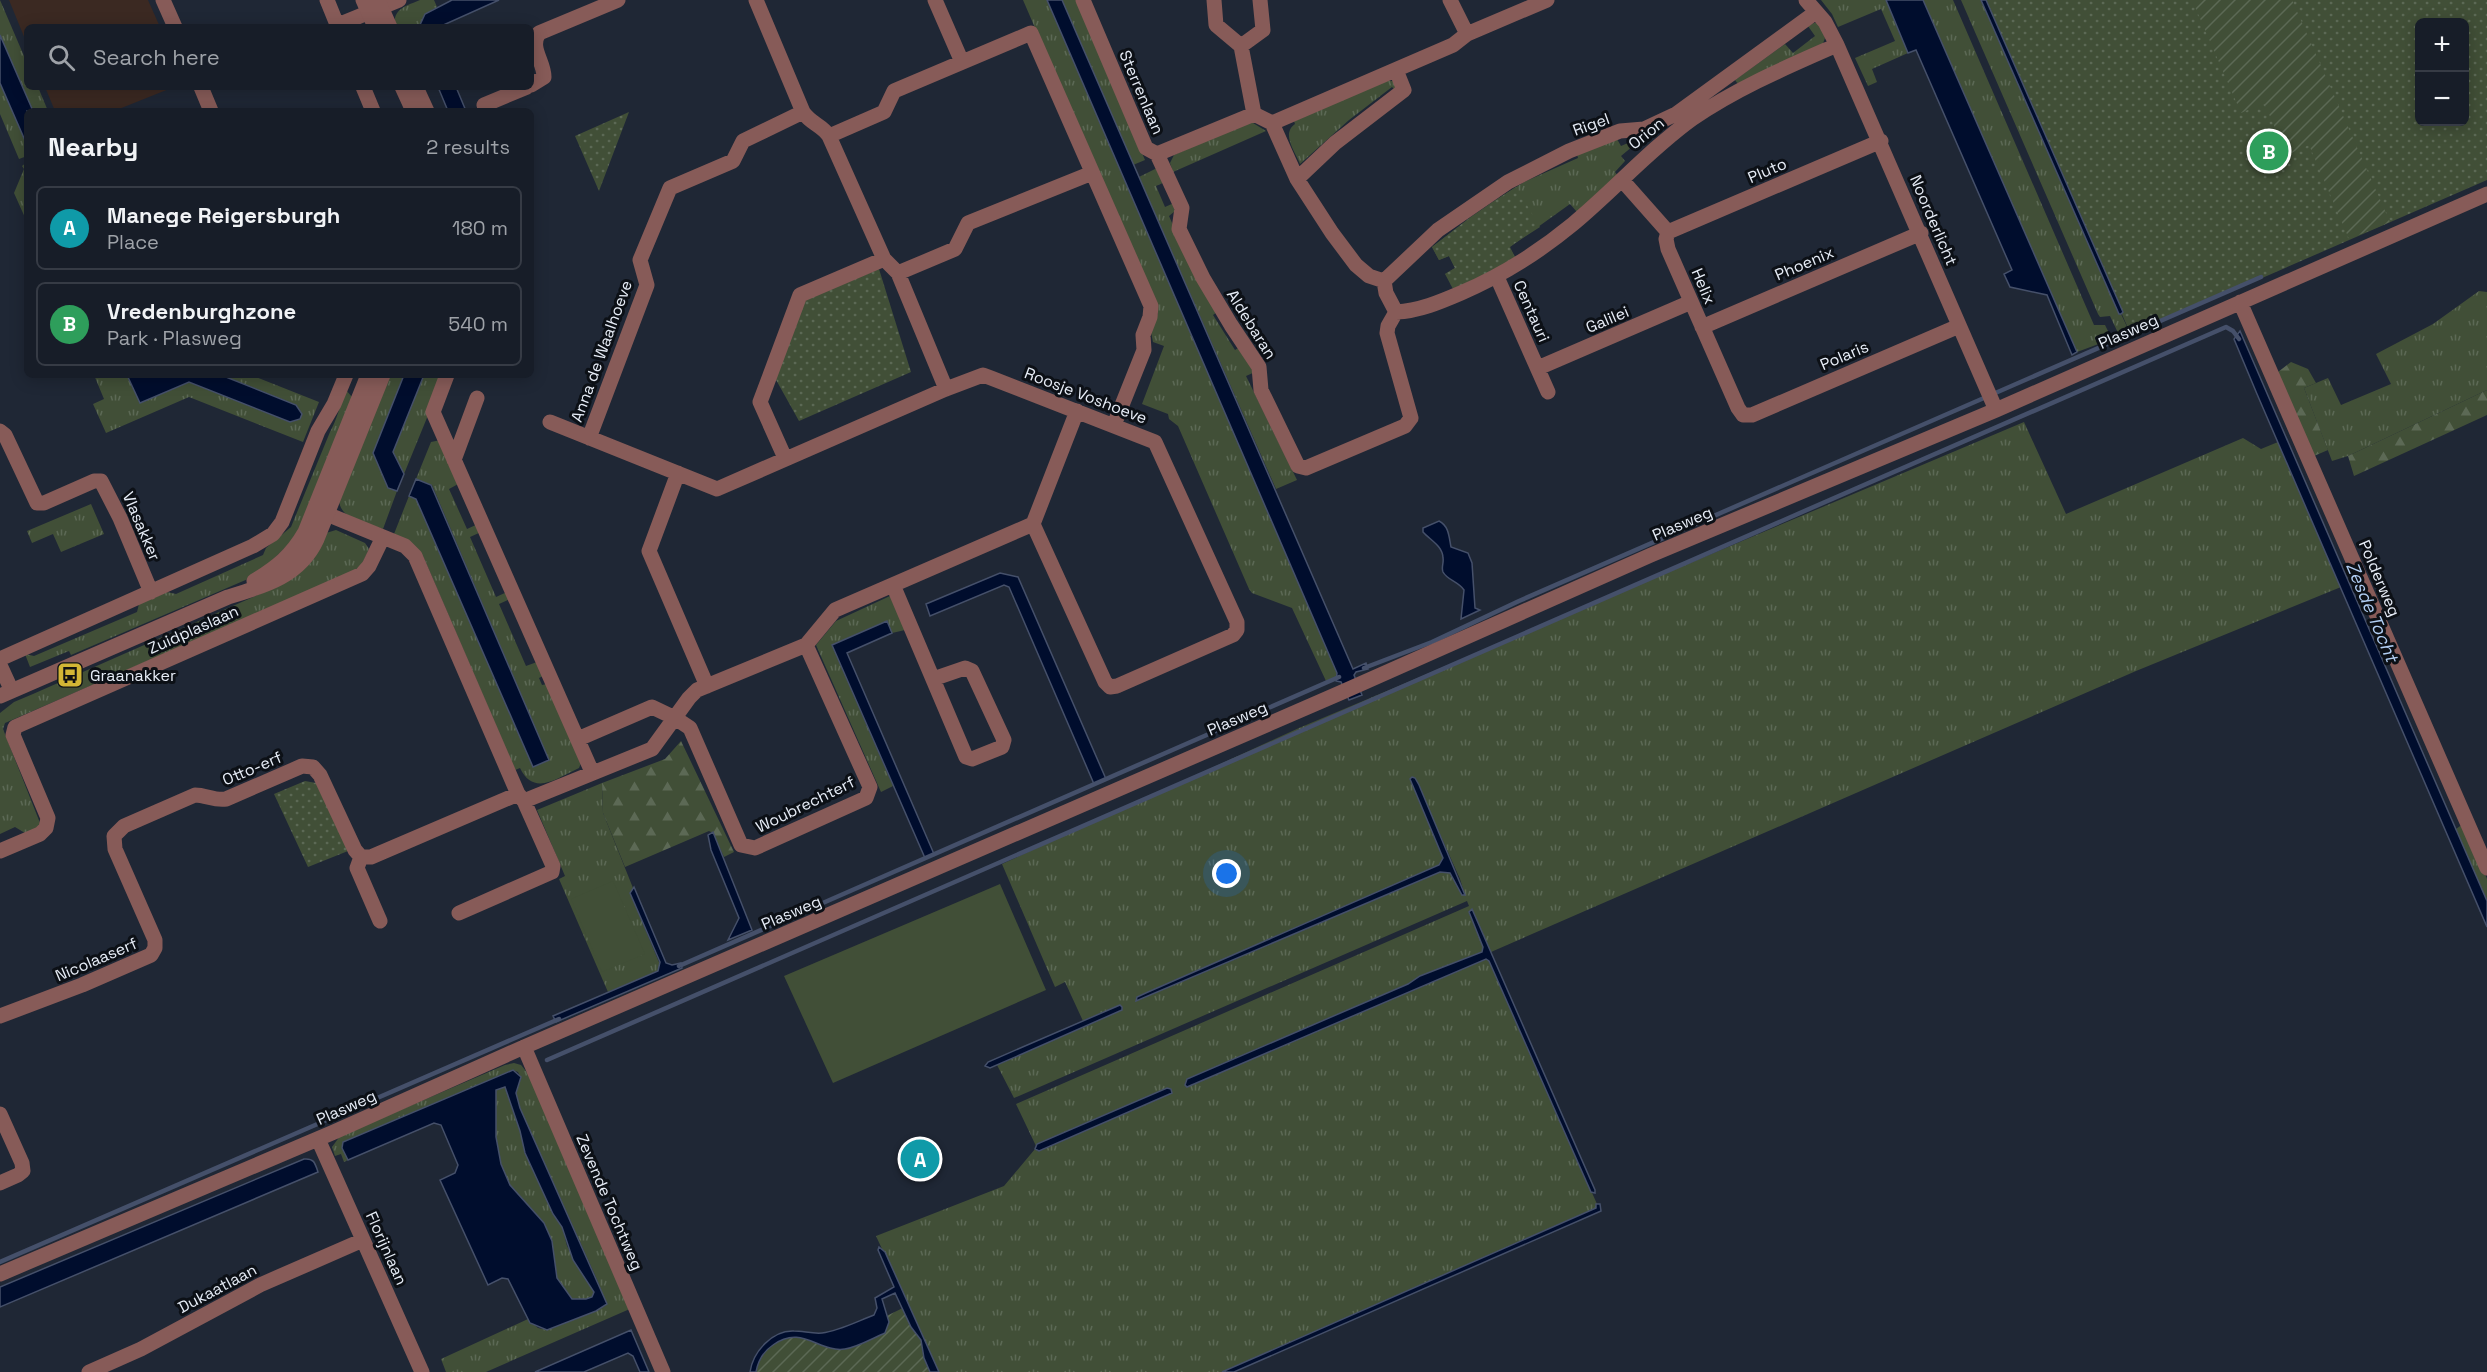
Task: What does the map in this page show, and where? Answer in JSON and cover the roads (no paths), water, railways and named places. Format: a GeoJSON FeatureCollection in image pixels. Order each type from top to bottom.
{"type":"FeatureCollection","features":[{"type":"Feature","properties":{"kind":"street"},"geometry":{"type":"LineString","coordinates":[[164,0],[174,24]]}},
{"type":"Feature","properties":{"kind":"street"},"geometry":{"type":"LineString","coordinates":[[327,0],[337,24]]}},
{"type":"Feature","properties":{"kind":"street"},"geometry":{"type":"LineString","coordinates":[[341,24],[372,5],[399,0]]}},
{"type":"Feature","properties":{"kind":"street"},"geometry":{"type":"LineString","coordinates":[[534,83],[544,77],[544,69],[534,40],[539,33],[618,0]]}},
{"type":"Feature","properties":{"kind":"street"},"geometry":{"type":"LineString","coordinates":[[756,0],[803,112],[809,122],[825,130],[829,136],[884,260],[898,273],[946,389]]}},
{"type":"Feature","properties":{"kind":"street"},"geometry":{"type":"LineString","coordinates":[[935,0],[962,62]]}},
{"type":"Feature","properties":{"kind":"street","name":"Sterrenlaan"},"geometry":{"type":"LineString","coordinates":[[1083,0],[1146,148],[1158,154],[1254,114]]}},
{"type":"Feature","properties":{"kind":"street"},"geometry":{"type":"LineString","coordinates":[[1214,0],[1216,25],[1240,46],[1254,114],[1272,123],[1297,179],[1332,233],[1356,265],[1369,276],[1384,281],[1386,293],[1396,312]]}},
{"type":"Feature","properties":{"kind":"street"},"geometry":{"type":"LineString","coordinates":[[1240,46],[1263,30],[1260,0]]}},
{"type":"Feature","properties":{"kind":"street"},"geometry":{"type":"LineString","coordinates":[[1450,0],[1467,34]]}},
{"type":"Feature","properties":{"kind":"street"},"geometry":{"type":"LineString","coordinates":[[1272,123],[1453,45],[1467,34],[1547,0]]}},
{"type":"Feature","properties":{"kind":"street"},"geometry":{"type":"LineString","coordinates":[[372,5],[375,24]]}},
{"type":"Feature","properties":{"kind":"street"},"geometry":{"type":"LineString","coordinates":[[372,5],[388,24]]}},
{"type":"Feature","properties":{"kind":"street","name":"Rigel"},"geometry":{"type":"LineString","coordinates":[[1384,281],[1438,230],[1508,182],[1569,151],[1620,132],[1644,129],[1676,114],[1811,6],[1825,22],[1837,45]]}},
{"type":"Feature","properties":{"kind":"street"},"geometry":{"type":"LineString","coordinates":[[829,136],[884,112],[894,91],[1031,33],[1151,306],[1143,334],[1144,350],[1114,425]]}},
{"type":"Feature","properties":{"kind":"street","name":"Noorderlicht"},"geometry":{"type":"LineString","coordinates":[[1837,45],[1881,141],[1996,410]]}},
{"type":"Feature","properties":{"kind":"street","name":"Orion"},"geometry":{"type":"LineString","coordinates":[[1497,277],[1571,226],[1634,167],[1691,120],[1734,92],[1837,45]]}},
{"type":"Feature","properties":{"kind":"street"},"geometry":{"type":"LineString","coordinates":[[1297,179],[1335,143],[1404,90],[1396,70]]}},
{"type":"Feature","properties":{"kind":"street"},"geometry":{"type":"LineString","coordinates":[[202,90],[210,108]]}},
{"type":"Feature","properties":{"kind":"street"},"geometry":{"type":"LineString","coordinates":[[364,90],[372,108]]}},
{"type":"Feature","properties":{"kind":"street"},"geometry":{"type":"LineString","coordinates":[[403,90],[412,108]]}},
{"type":"Feature","properties":{"kind":"street"},"geometry":{"type":"LineString","coordinates":[[418,90],[426,108]]}},
{"type":"Feature","properties":{"kind":"street"},"geometry":{"type":"LineString","coordinates":[[485,108],[484,105],[520,90]]}},
{"type":"Feature","properties":{"kind":"street","name":"Anna de Waalhoeve"},"geometry":{"type":"LineString","coordinates":[[589,438],[646,285],[640,260],[670,188],[733,161],[743,141],[803,112]]}},
{"type":"Feature","properties":{"kind":"street","name":"Pluto"},"geometry":{"type":"LineString","coordinates":[[1668,232],[1881,141]]}},
{"type":"Feature","properties":{"kind":"street","name":"Aldebaran"},"geometry":{"type":"LineString","coordinates":[[1158,154],[1182,208],[1179,229],[1203,278],[1259,367],[1261,390],[1298,466],[1306,468],[1410,422],[1411,418],[1387,333],[1388,326],[1396,312]]}},
{"type":"Feature","properties":{"kind":"street"},"geometry":{"type":"LineString","coordinates":[[898,273],[955,249],[968,223],[1092,172]]}},
{"type":"Feature","properties":{"kind":"street"},"geometry":{"type":"LineString","coordinates":[[1622,180],[1668,232]]}},
{"type":"Feature","properties":{"kind":"street","name":"Plasweg"},"geometry":{"type":"LineString","coordinates":[[0,1274],[318,1139],[1651,555],[1996,410],[2487,194]]}},
{"type":"Feature","properties":{"kind":"street","name":"Helix"},"geometry":{"type":"LineString","coordinates":[[1668,232],[1666,239],[1668,249],[1743,415]]}},
{"type":"Feature","properties":{"kind":"street","name":"Phoenix"},"geometry":{"type":"LineString","coordinates":[[1702,327],[1921,233]]}},
{"type":"Feature","properties":{"kind":"street"},"geometry":{"type":"LineString","coordinates":[[785,458],[760,402],[800,295],[884,260]]}},
{"type":"Feature","properties":{"kind":"street","name":"Centauri"},"geometry":{"type":"LineString","coordinates":[[1396,312],[1434,304],[1497,277],[1548,392]]}},
{"type":"Feature","properties":{"kind":"street","name":"Galilei"},"geometry":{"type":"LineString","coordinates":[[1538,368],[1691,302]]}},
{"type":"Feature","properties":{"kind":"street","name":"Polderweg"},"geometry":{"type":"LineString","coordinates":[[2240,302],[2487,868]]}},
{"type":"Feature","properties":{"kind":"street","name":"Polaris"},"geometry":{"type":"LineString","coordinates":[[1743,415],[1752,415],[1959,326]]}},
{"type":"Feature","properties":{"kind":"street","name":"Roosje Voshoeve"},"geometry":{"type":"LineString","coordinates":[[550,422],[717,489],[983,375],[1155,442],[1237,622],[1237,630],[1233,635],[1117,687],[1110,687],[1105,682],[1034,524]]}},
{"type":"Feature","properties":{"kind":"street"},"geometry":{"type":"LineString","coordinates":[[0,659],[253,546],[273,534],[282,522],[318,431],[334,404],[340,378]]}},
{"type":"Feature","properties":{"kind":"street"},"geometry":{"type":"LineString","coordinates":[[347,378],[369,385]]}},
{"type":"Feature","properties":{"kind":"street"},"geometry":{"type":"LineString","coordinates":[[446,378],[433,412],[592,772]]}},
{"type":"Feature","properties":{"kind":"street","name":"Zuidplaslaan"},"geometry":{"type":"LineString","coordinates":[[6,693],[228,597],[264,586],[287,575],[302,563],[311,552],[320,511],[369,385]]}},
{"type":"Feature","properties":{"kind":"street"},"geometry":{"type":"LineString","coordinates":[[454,460],[477,398]]}},
{"type":"Feature","properties":{"kind":"street"},"geometry":{"type":"LineString","coordinates":[[361,857],[371,857],[652,748],[697,690],[806,645],[835,610],[1034,524],[1077,411]]}},
{"type":"Feature","properties":{"kind":"street","name":"Vlasakker"},"geometry":{"type":"LineString","coordinates":[[0,431],[5,435],[37,503],[44,503],[94,481],[101,481],[120,518],[151,592]]}},
{"type":"Feature","properties":{"kind":"street"},"geometry":{"type":"LineString","coordinates":[[678,473],[649,551],[707,686]]}},
{"type":"Feature","properties":{"kind":"street"},"geometry":{"type":"LineString","coordinates":[[320,511],[405,546],[415,556],[521,797],[554,866],[552,872],[459,913]]}},
{"type":"Feature","properties":{"kind":"street","name":"Zuidplaslaan"},"geometry":{"type":"LineString","coordinates":[[0,851],[40,834],[46,828],[48,818],[13,735],[15,727],[362,574],[369,567],[383,537]]}},
{"type":"Feature","properties":{"kind":"street"},"geometry":{"type":"LineString","coordinates":[[892,585],[966,757],[972,759],[1002,747],[1004,740],[972,671],[965,668],[933,679]]}},
{"type":"Feature","properties":{"kind":"street","name":"Woubrechterf"},"geometry":{"type":"LineString","coordinates":[[578,739],[652,707],[675,718],[690,728],[741,845],[754,848],[866,798],[870,787],[806,645]]}},
{"type":"Feature","properties":{"kind":"street"},"geometry":{"type":"LineString","coordinates":[[0,665],[6,693]]}},
{"type":"Feature","properties":{"kind":"street","name":"Otto-erf"},"geometry":{"type":"LineString","coordinates":[[114,836],[124,826],[195,795],[205,795],[219,800],[226,799],[302,766],[313,767],[320,774],[355,850],[361,857],[357,868],[380,921]]}},
{"type":"Feature","properties":{"kind":"street","name":"Nicolaaserf"},"geometry":{"type":"LineString","coordinates":[[1,1013],[23,1009],[151,955],[155,948],[155,940],[115,849],[114,836]]}},
{"type":"Feature","properties":{"kind":"street","name":"Zevende Tochtweg"},"geometry":{"type":"LineString","coordinates":[[524,1047],[663,1372]]}},
{"type":"Feature","properties":{"kind":"street"},"geometry":{"type":"LineString","coordinates":[[0,1114],[22,1163],[23,1171],[18,1176],[0,1183]]}},
{"type":"Feature","properties":{"kind":"street","name":"Florijnlaan"},"geometry":{"type":"LineString","coordinates":[[318,1139],[422,1372]]}},
{"type":"Feature","properties":{"kind":"street","name":"Dukaatlaan"},"geometry":{"type":"LineString","coordinates":[[89,1372],[141,1348],[260,1285],[363,1240]]}},
{"type":"Feature","properties":{"kind":"water"},"geometry":{"type":"Polygon","coordinates":[[[452,0],[499,0],[446,24],[420,24],[425,14],[452,0]]]}},
{"type":"Feature","properties":{"kind":"water"},"geometry":{"type":"Polygon","coordinates":[[[1047,0],[1062,0],[1353,669],[1366,663],[1368,669],[1356,672],[1354,675],[1362,695],[1349,700],[1341,682],[1336,681],[1337,673],[1047,0]]]}},
{"type":"Feature","properties":{"kind":"water"},"geometry":{"type":"Polygon","coordinates":[[[1886,0],[1923,0],[2077,352],[2072,355],[2047,295],[2010,287],[2004,274],[2012,270],[1916,50],[1908,53],[1886,0]]]}},
{"type":"Feature","properties":{"kind":"water"},"geometry":{"type":"Polygon","coordinates":[[[1981,0],[1986,0],[2123,312],[2121,314],[2119,314],[1981,0]]]}},
{"type":"Feature","properties":{"kind":"water"},"geometry":{"type":"Polygon","coordinates":[[[0,35],[32,108],[24,108],[24,138],[0,83],[0,35]]]}},
{"type":"Feature","properties":{"kind":"water"},"geometry":{"type":"Polygon","coordinates":[[[439,90],[457,90],[465,108],[447,108],[439,90]]]}},
{"type":"Feature","properties":{"kind":"water"},"geometry":{"type":"Polygon","coordinates":[[[2240,331],[2487,901],[2487,927],[2234,339],[2240,331]]]}},
{"type":"Feature","properties":{"kind":"water"},"geometry":{"type":"Polygon","coordinates":[[[128,378],[228,378],[296,405],[302,414],[300,419],[290,422],[189,382],[140,403],[128,378]]]}},
{"type":"Feature","properties":{"kind":"water"},"geometry":{"type":"Polygon","coordinates":[[[403,378],[423,378],[393,452],[404,474],[397,491],[388,488],[373,453],[403,378]]]}},
{"type":"Feature","properties":{"kind":"water"},"geometry":{"type":"Polygon","coordinates":[[[416,479],[431,485],[549,760],[533,767],[416,499],[409,496],[416,479]]]}},
{"type":"Feature","properties":{"kind":"water"},"geometry":{"type":"Polygon","coordinates":[[[1439,521],[1447,529],[1451,547],[1468,553],[1472,563],[1475,608],[1480,610],[1461,619],[1464,590],[1445,575],[1442,570],[1441,550],[1423,532],[1423,528],[1439,521]]]}},
{"type":"Feature","properties":{"kind":"water"},"geometry":{"type":"Polygon","coordinates":[[[1000,573],[1018,577],[1106,779],[1094,784],[1009,587],[1004,585],[930,616],[926,604],[1000,573]]]}},
{"type":"Feature","properties":{"kind":"water"},"geometry":{"type":"Polygon","coordinates":[[[887,621],[892,633],[847,653],[934,854],[925,858],[832,645],[887,621]]]}},
{"type":"Feature","properties":{"kind":"water"},"geometry":{"type":"Polygon","coordinates":[[[1412,777],[1419,785],[1465,895],[1462,895],[1450,873],[1440,872],[1136,1001],[1137,997],[1148,992],[1439,865],[1443,858],[1410,779],[1412,777]]]}},
{"type":"Feature","properties":{"kind":"water"},"geometry":{"type":"Polygon","coordinates":[[[713,832],[752,930],[728,940],[739,918],[711,850],[708,835],[713,832]]]}},
{"type":"Feature","properties":{"kind":"water"},"geometry":{"type":"Polygon","coordinates":[[[634,887],[666,963],[672,965],[681,963],[682,968],[556,1022],[553,1016],[658,971],[660,962],[630,893],[634,887]]]}},
{"type":"Feature","properties":{"kind":"water"},"geometry":{"type":"Polygon","coordinates":[[[1472,909],[1595,1193],[1591,1192],[1489,961],[1486,959],[1187,1087],[1185,1085],[1187,1079],[1408,984],[1420,976],[1482,952],[1483,947],[1469,912],[1472,909]]]}},
{"type":"Feature","properties":{"kind":"water"},"geometry":{"type":"Polygon","coordinates":[[[1120,1005],[1122,1010],[990,1068],[985,1066],[988,1062],[1120,1005]]]}},
{"type":"Feature","properties":{"kind":"water"},"geometry":{"type":"Polygon","coordinates":[[[513,1070],[521,1077],[516,1093],[520,1108],[607,1304],[596,1311],[547,1330],[530,1323],[508,1279],[502,1278],[488,1285],[440,1180],[455,1173],[458,1165],[441,1125],[434,1123],[348,1160],[342,1148],[343,1142],[513,1070]],[[505,1087],[496,1090],[496,1137],[501,1164],[510,1185],[544,1223],[552,1241],[557,1278],[572,1299],[592,1297],[594,1292],[573,1260],[562,1227],[553,1214],[525,1153],[505,1087]]]}},
{"type":"Feature","properties":{"kind":"water"},"geometry":{"type":"Polygon","coordinates":[[[1167,1088],[1171,1089],[1172,1093],[1039,1151],[1035,1149],[1037,1144],[1167,1088]]]}},
{"type":"Feature","properties":{"kind":"water"},"geometry":{"type":"Polygon","coordinates":[[[304,1159],[314,1162],[318,1172],[0,1307],[0,1287],[304,1159]]]}},
{"type":"Feature","properties":{"kind":"water"},"geometry":{"type":"Polygon","coordinates":[[[1596,1204],[1600,1204],[1601,1211],[1234,1372],[1222,1372],[1596,1208],[1596,1204]]]}},
{"type":"Feature","properties":{"kind":"water"},"geometry":{"type":"Polygon","coordinates":[[[879,1247],[885,1252],[939,1372],[930,1372],[924,1358],[921,1340],[911,1327],[895,1293],[882,1299],[889,1322],[885,1333],[845,1349],[827,1347],[802,1338],[783,1339],[764,1353],[756,1372],[750,1372],[759,1350],[778,1334],[794,1331],[828,1332],[874,1315],[877,1308],[875,1298],[894,1287],[878,1250],[879,1247]]]}},
{"type":"Feature","properties":{"kind":"water"},"geometry":{"type":"Polygon","coordinates":[[[631,1330],[649,1372],[640,1372],[633,1356],[628,1353],[584,1372],[535,1372],[631,1330]]]}},
{"type":"Feature","properties":{"kind":"waterway"},"geometry":{"type":"LineString","coordinates":[[1364,668],[1432,642],[1519,601],[2261,277]]}},
{"type":"Feature","properties":{"kind":"waterway"},"geometry":{"type":"LineString","coordinates":[[547,1060],[2226,327],[2233,331],[2239,339]]}},
{"type":"Feature","properties":{"kind":"waterway"},"geometry":{"type":"LineString","coordinates":[[679,966],[1339,677]]}},
{"type":"Feature","properties":{"kind":"waterway"},"geometry":{"type":"LineString","coordinates":[[0,1262],[559,1019]]}},
{"type":"Feature","properties":{"kind":"place","name":"Vredenburghzone"},"geometry":{"type":"Point","coordinates":[2269,151]}},
{"type":"Feature","properties":{"kind":"place","name":"Graanakker"},"geometry":{"type":"Point","coordinates":[70,675]}},
{"type":"Feature","properties":{"kind":"place","name":"Manege Reigersburgh"},"geometry":{"type":"Point","coordinates":[920,1159]}},
{"type":"Feature","properties":{"kind":"water label","name":"Zesde Tocht"},"geometry":{"type":"Point","coordinates":[2372,612]}}]}
